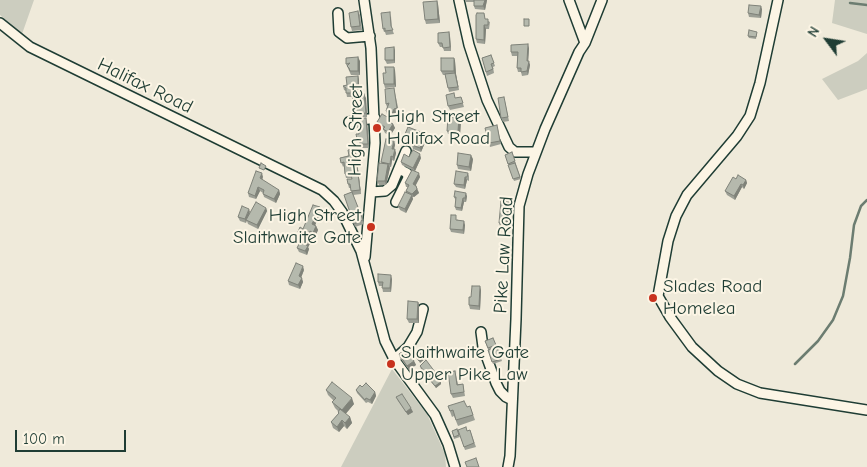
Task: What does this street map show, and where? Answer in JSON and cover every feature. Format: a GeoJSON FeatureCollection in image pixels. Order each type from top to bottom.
{"type":"FeatureCollection","features":[{"type":"Feature","properties":{"kind":"street","name":"High Street"},"geometry":{"type":"LineString","coordinates":[[364,0],[370,36],[376,143],[365,260]]}},
{"type":"Feature","properties":{"kind":"street"},"geometry":{"type":"LineString","coordinates":[[459,0],[469,45],[487,100],[509,147],[515,152],[536,152]]}},
{"type":"Feature","properties":{"kind":"street"},"geometry":{"type":"LineString","coordinates":[[569,0],[585,43]]}},
{"type":"Feature","properties":{"kind":"street","name":"Pike Law Road"},"geometry":{"type":"LineString","coordinates":[[508,467],[519,206],[536,152],[553,108],[585,43],[602,0]]}},
{"type":"Feature","properties":{"kind":"street"},"geometry":{"type":"LineString","coordinates":[[778,0],[760,83],[750,116],[737,136],[687,195],[676,216],[668,241],[658,296],[670,317],[692,347],[737,384],[760,393],[865,409]]}},
{"type":"Feature","properties":{"kind":"street"},"geometry":{"type":"LineString","coordinates":[[338,13],[339,32],[347,38],[370,36]]}},
{"type":"Feature","properties":{"kind":"street","name":"Halifax Road"},"geometry":{"type":"LineString","coordinates":[[0,23],[30,47],[322,190],[342,212],[365,260]]}},
{"type":"Feature","properties":{"kind":"street"},"geometry":{"type":"LineString","coordinates":[[349,122],[375,118]]}},
{"type":"Feature","properties":{"kind":"street"},"geometry":{"type":"LineString","coordinates":[[371,192],[385,191],[392,185],[406,151]]}},
{"type":"Feature","properties":{"kind":"street"},"geometry":{"type":"LineString","coordinates":[[396,202],[408,178],[407,173],[398,169]]}},
{"type":"Feature","properties":{"kind":"street"},"geometry":{"type":"LineString","coordinates":[[365,260],[385,341],[394,359],[435,414],[448,444],[455,467]]}},
{"type":"Feature","properties":{"kind":"street"},"geometry":{"type":"LineString","coordinates":[[394,359],[408,347],[417,332],[423,309]]}},
{"type":"Feature","properties":{"kind":"street"},"geometry":{"type":"LineString","coordinates":[[482,332],[483,347],[496,383],[500,391],[512,400]]}},
{"type":"Feature","properties":{"kind":"shaded area"},"geometry":{"type":"Polygon","coordinates":[[[0,0],[34,0],[22,34],[0,15],[0,0]]]}},
{"type":"Feature","properties":{"kind":"shaded area"},"geometry":{"type":"Polygon","coordinates":[[[835,0],[867,0],[867,34],[832,23],[835,0]]]}},
{"type":"Feature","properties":{"kind":"shaded area"},"geometry":{"type":"Polygon","coordinates":[[[867,53],[867,89],[838,100],[822,79],[858,61],[867,53]]]}},
{"type":"Feature","properties":{"kind":"shaded area"},"geometry":{"type":"Polygon","coordinates":[[[392,369],[427,414],[445,454],[446,467],[341,467],[392,369]]]}},
{"type":"Feature","properties":{"kind":"building"},"geometry":{"type":"Polygon","coordinates":[[[474,0],[485,0],[483,6],[474,6],[474,0]]]}},
{"type":"Feature","properties":{"kind":"building"},"geometry":{"type":"Polygon","coordinates":[[[437,1],[438,19],[425,20],[423,2],[437,1]]]}},
{"type":"Feature","properties":{"kind":"building"},"geometry":{"type":"Polygon","coordinates":[[[749,5],[761,6],[759,15],[748,13],[749,5]]]}},
{"type":"Feature","properties":{"kind":"building"},"geometry":{"type":"Polygon","coordinates":[[[358,11],[360,26],[351,27],[349,13],[358,11]]]}},
{"type":"Feature","properties":{"kind":"building"},"geometry":{"type":"Polygon","coordinates":[[[390,12],[393,30],[385,31],[385,28],[383,29],[381,13],[390,12]]]}},
{"type":"Feature","properties":{"kind":"building"},"geometry":{"type":"Polygon","coordinates":[[[477,13],[484,13],[485,19],[488,19],[488,25],[484,25],[484,40],[476,39],[477,13]]]}},
{"type":"Feature","properties":{"kind":"building"},"geometry":{"type":"Polygon","coordinates":[[[524,19],[529,19],[529,26],[524,26],[524,19]]]}},
{"type":"Feature","properties":{"kind":"building"},"geometry":{"type":"Polygon","coordinates":[[[749,30],[757,32],[756,37],[748,36],[749,30]]]}},
{"type":"Feature","properties":{"kind":"building"},"geometry":{"type":"Polygon","coordinates":[[[449,32],[450,47],[443,48],[442,43],[438,43],[438,33],[449,32]]]}},
{"type":"Feature","properties":{"kind":"building"},"geometry":{"type":"Polygon","coordinates":[[[528,44],[527,61],[529,61],[527,71],[521,72],[521,68],[517,68],[518,52],[511,52],[511,45],[528,44]]]}},
{"type":"Feature","properties":{"kind":"building"},"geometry":{"type":"Polygon","coordinates":[[[394,47],[394,60],[385,60],[385,48],[394,47]]]}},
{"type":"Feature","properties":{"kind":"building"},"geometry":{"type":"Polygon","coordinates":[[[491,55],[494,63],[491,64],[493,69],[486,72],[482,58],[491,55]]]}},
{"type":"Feature","properties":{"kind":"building"},"geometry":{"type":"Polygon","coordinates":[[[358,57],[358,71],[350,71],[347,66],[350,63],[346,64],[346,58],[358,57]]]}},
{"type":"Feature","properties":{"kind":"building"},"geometry":{"type":"Polygon","coordinates":[[[441,58],[454,58],[454,71],[441,71],[441,58]]]}},
{"type":"Feature","properties":{"kind":"building"},"geometry":{"type":"Polygon","coordinates":[[[385,67],[394,67],[394,84],[384,84],[383,73],[386,73],[385,67]]]}},
{"type":"Feature","properties":{"kind":"building"},"geometry":{"type":"Polygon","coordinates":[[[455,73],[458,87],[448,88],[445,74],[455,73]]]}},
{"type":"Feature","properties":{"kind":"building"},"geometry":{"type":"Polygon","coordinates":[[[358,76],[358,88],[353,89],[353,93],[346,93],[346,88],[343,86],[347,85],[346,77],[358,76]]]}},
{"type":"Feature","properties":{"kind":"building"},"geometry":{"type":"Polygon","coordinates":[[[394,88],[397,108],[394,109],[392,114],[386,111],[389,103],[386,104],[385,89],[394,88]]]}},
{"type":"Feature","properties":{"kind":"building"},"geometry":{"type":"Polygon","coordinates":[[[454,93],[455,98],[461,97],[463,103],[448,106],[446,95],[454,93]]]}},
{"type":"Feature","properties":{"kind":"building"},"geometry":{"type":"Polygon","coordinates":[[[364,94],[366,113],[354,114],[356,101],[353,101],[352,95],[364,94]]]}},
{"type":"Feature","properties":{"kind":"building"},"geometry":{"type":"Polygon","coordinates":[[[504,97],[508,117],[501,118],[498,98],[504,97]]]}},
{"type":"Feature","properties":{"kind":"building"},"geometry":{"type":"Polygon","coordinates":[[[382,114],[389,118],[388,121],[393,124],[388,132],[383,129],[385,127],[377,122],[382,114]]]}},
{"type":"Feature","properties":{"kind":"building"},"geometry":{"type":"Polygon","coordinates":[[[448,117],[459,118],[458,131],[447,131],[448,117]]]}},
{"type":"Feature","properties":{"kind":"building"},"geometry":{"type":"Polygon","coordinates":[[[366,118],[368,144],[360,144],[360,138],[357,139],[356,134],[359,134],[359,125],[355,126],[355,119],[366,118]]]}},
{"type":"Feature","properties":{"kind":"building"},"geometry":{"type":"Polygon","coordinates":[[[497,125],[500,141],[489,143],[485,128],[497,125]]]}},
{"type":"Feature","properties":{"kind":"building"},"geometry":{"type":"Polygon","coordinates":[[[408,127],[426,134],[420,148],[412,145],[415,138],[405,134],[408,127]]]}},
{"type":"Feature","properties":{"kind":"building"},"geometry":{"type":"Polygon","coordinates":[[[386,139],[394,141],[392,149],[395,149],[393,157],[391,156],[390,164],[381,162],[386,139]]]}},
{"type":"Feature","properties":{"kind":"building"},"geometry":{"type":"Polygon","coordinates":[[[355,149],[360,190],[351,191],[347,179],[352,179],[351,175],[345,174],[344,162],[341,163],[340,158],[349,156],[348,150],[355,149]]]}},
{"type":"Feature","properties":{"kind":"building"},"geometry":{"type":"Polygon","coordinates":[[[413,150],[420,154],[413,168],[401,162],[404,154],[409,157],[413,150]]]}},
{"type":"Feature","properties":{"kind":"building"},"geometry":{"type":"Polygon","coordinates":[[[512,152],[515,161],[508,164],[505,155],[512,152]]]}},
{"type":"Feature","properties":{"kind":"building"},"geometry":{"type":"Polygon","coordinates":[[[458,153],[471,155],[469,167],[457,165],[458,153]]]}},
{"type":"Feature","properties":{"kind":"building"},"geometry":{"type":"Polygon","coordinates":[[[261,163],[266,166],[264,170],[259,168],[261,163]]]}},
{"type":"Feature","properties":{"kind":"building"},"geometry":{"type":"Polygon","coordinates":[[[379,163],[388,164],[385,181],[377,181],[379,163]]]}},
{"type":"Feature","properties":{"kind":"building"},"geometry":{"type":"Polygon","coordinates":[[[515,163],[520,177],[513,179],[508,165],[515,163]]]}},
{"type":"Feature","properties":{"kind":"building"},"geometry":{"type":"Polygon","coordinates":[[[412,170],[419,173],[413,184],[417,189],[412,194],[406,191],[409,185],[405,183],[412,170]]]}},
{"type":"Feature","properties":{"kind":"building"},"geometry":{"type":"Polygon","coordinates":[[[256,171],[262,173],[260,178],[279,190],[274,199],[263,194],[264,190],[258,187],[255,196],[248,193],[256,171]]]}},
{"type":"Feature","properties":{"kind":"building"},"geometry":{"type":"Polygon","coordinates":[[[456,171],[468,173],[467,177],[465,177],[464,185],[454,184],[456,171]]]}},
{"type":"Feature","properties":{"kind":"building"},"geometry":{"type":"Polygon","coordinates":[[[738,175],[746,180],[743,185],[741,184],[734,196],[725,191],[733,177],[736,179],[738,175]]]}},
{"type":"Feature","properties":{"kind":"building"},"geometry":{"type":"Polygon","coordinates":[[[455,191],[466,193],[461,208],[455,207],[455,191]]]}},
{"type":"Feature","properties":{"kind":"building"},"geometry":{"type":"Polygon","coordinates":[[[352,192],[363,220],[354,224],[344,195],[352,192]]]}},
{"type":"Feature","properties":{"kind":"building"},"geometry":{"type":"Polygon","coordinates":[[[405,192],[412,195],[405,209],[398,206],[405,192]]]}},
{"type":"Feature","properties":{"kind":"building"},"geometry":{"type":"Polygon","coordinates":[[[501,201],[509,202],[506,224],[499,223],[501,201]]]}},
{"type":"Feature","properties":{"kind":"building"},"geometry":{"type":"Polygon","coordinates":[[[256,202],[266,208],[257,225],[246,220],[256,202]]]}},
{"type":"Feature","properties":{"kind":"building"},"geometry":{"type":"Polygon","coordinates":[[[313,205],[320,207],[312,224],[316,226],[313,233],[310,231],[308,236],[310,237],[306,245],[308,246],[305,251],[297,248],[301,240],[299,239],[301,234],[298,232],[300,227],[303,229],[313,205]]]}},
{"type":"Feature","properties":{"kind":"building"},"geometry":{"type":"Polygon","coordinates":[[[242,206],[249,209],[245,219],[238,217],[242,206]]]}},
{"type":"Feature","properties":{"kind":"building"},"geometry":{"type":"Polygon","coordinates":[[[451,215],[456,215],[456,220],[464,221],[463,230],[450,229],[451,215]]]}},
{"type":"Feature","properties":{"kind":"building"},"geometry":{"type":"Polygon","coordinates":[[[296,263],[303,266],[299,276],[302,278],[298,285],[288,281],[296,263]]]}},
{"type":"Feature","properties":{"kind":"building"},"geometry":{"type":"Polygon","coordinates":[[[378,274],[391,275],[390,288],[382,288],[383,282],[378,282],[378,274]]]}},
{"type":"Feature","properties":{"kind":"building"},"geometry":{"type":"Polygon","coordinates":[[[472,286],[480,286],[479,306],[469,305],[472,286]]]}},
{"type":"Feature","properties":{"kind":"building"},"geometry":{"type":"Polygon","coordinates":[[[408,301],[418,302],[417,319],[407,319],[408,301]]]}},
{"type":"Feature","properties":{"kind":"building"},"geometry":{"type":"Polygon","coordinates":[[[493,338],[496,345],[488,348],[485,341],[493,338]]]}},
{"type":"Feature","properties":{"kind":"building"},"geometry":{"type":"Polygon","coordinates":[[[497,347],[501,359],[492,362],[488,350],[497,347]]]}},
{"type":"Feature","properties":{"kind":"building"},"geometry":{"type":"Polygon","coordinates":[[[406,349],[414,361],[407,366],[399,354],[406,349]]]}},
{"type":"Feature","properties":{"kind":"building"},"geometry":{"type":"Polygon","coordinates":[[[421,353],[424,357],[419,361],[416,357],[421,353]]]}},
{"type":"Feature","properties":{"kind":"building"},"geometry":{"type":"Polygon","coordinates":[[[426,360],[435,372],[429,377],[420,366],[426,360]]]}},
{"type":"Feature","properties":{"kind":"building"},"geometry":{"type":"Polygon","coordinates":[[[455,371],[457,385],[463,384],[464,392],[451,394],[448,372],[455,371]]]}},
{"type":"Feature","properties":{"kind":"building"},"geometry":{"type":"Polygon","coordinates":[[[436,376],[441,382],[435,386],[430,380],[436,376]]]}},
{"type":"Feature","properties":{"kind":"building"},"geometry":{"type":"Polygon","coordinates":[[[332,382],[352,398],[342,410],[332,402],[336,398],[326,390],[332,382]]]}},
{"type":"Feature","properties":{"kind":"building"},"geometry":{"type":"Polygon","coordinates":[[[366,383],[375,392],[370,400],[366,398],[365,400],[356,390],[360,385],[362,387],[366,383]]]}},
{"type":"Feature","properties":{"kind":"building"},"geometry":{"type":"Polygon","coordinates":[[[402,394],[411,408],[406,412],[396,397],[402,394]]]}},
{"type":"Feature","properties":{"kind":"building"},"geometry":{"type":"Polygon","coordinates":[[[464,401],[467,407],[470,406],[473,415],[456,420],[453,410],[450,411],[448,406],[464,401]]]}},
{"type":"Feature","properties":{"kind":"building"},"geometry":{"type":"Polygon","coordinates":[[[340,409],[350,417],[345,423],[342,420],[337,427],[331,422],[340,409]]]}},
{"type":"Feature","properties":{"kind":"building"},"geometry":{"type":"Polygon","coordinates":[[[466,427],[467,431],[470,430],[474,443],[464,447],[458,430],[466,427]]]}},
{"type":"Feature","properties":{"kind":"building"},"geometry":{"type":"Polygon","coordinates":[[[457,429],[459,435],[454,437],[452,431],[457,429]]]}},
{"type":"Feature","properties":{"kind":"building"},"geometry":{"type":"Polygon","coordinates":[[[476,458],[479,467],[467,467],[465,462],[476,458]]]}},
{"type":"Feature","properties":{"kind":"waterway"},"geometry":{"type":"LineString","coordinates":[[850,3],[867,5]]}},
{"type":"Feature","properties":{"kind":"waterway"},"geometry":{"type":"LineString","coordinates":[[795,364],[818,341],[833,320],[843,296],[854,225],[861,206],[867,200]]}},
{"type":"Feature","properties":{"kind":"place","name":"High Street Halifax Road"},"geometry":{"type":"Point","coordinates":[377,128]}},
{"type":"Feature","properties":{"kind":"place","name":"High Street Slaithwaite Gate"},"geometry":{"type":"Point","coordinates":[371,227]}},
{"type":"Feature","properties":{"kind":"place","name":"Slades Road Homelea"},"geometry":{"type":"Point","coordinates":[653,298]}},
{"type":"Feature","properties":{"kind":"place","name":"Slaithwaite Gate Upper Pike Law"},"geometry":{"type":"Point","coordinates":[391,364]}}]}
